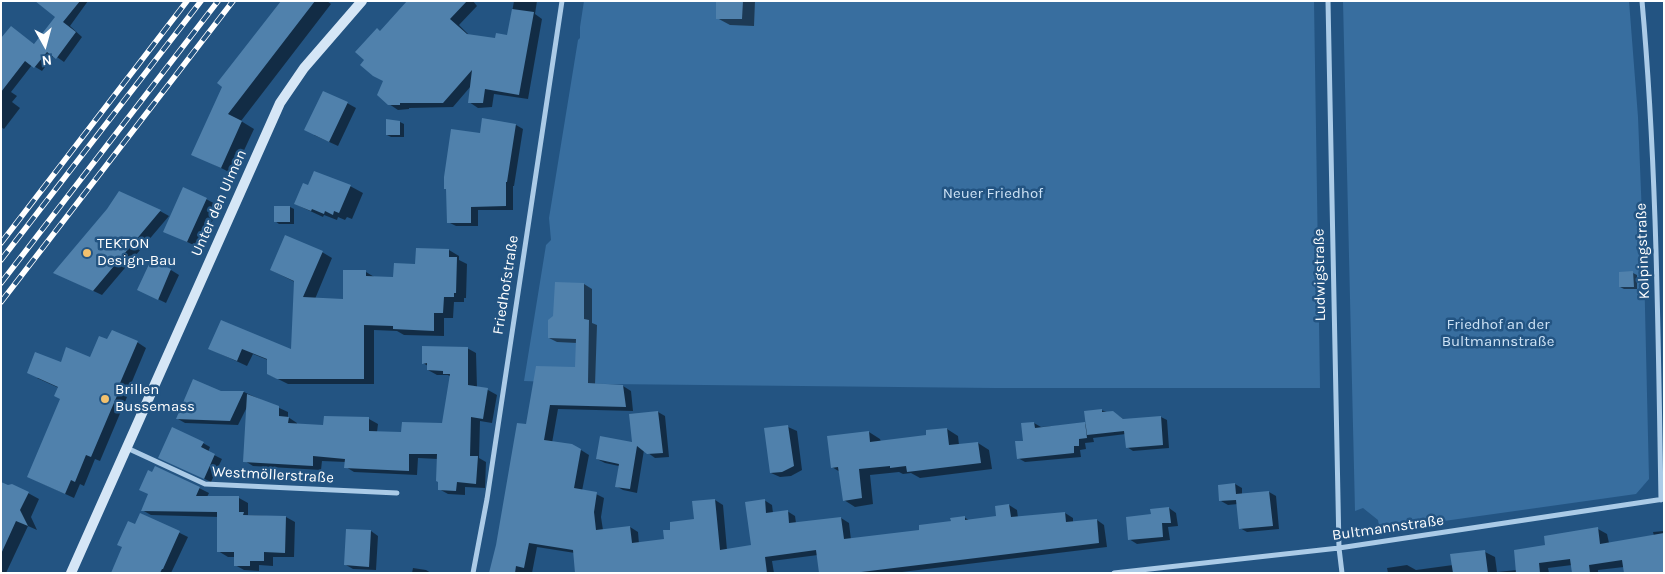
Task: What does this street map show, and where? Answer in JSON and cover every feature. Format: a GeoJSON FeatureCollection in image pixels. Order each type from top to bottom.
{"type":"FeatureCollection","features":[{"type":"Feature","properties":{"kind":"main road","name":"Unter den Ulmen"},"geometry":{"type":"LineString","coordinates":[[71,573],[280,103],[304,68],[362,1]]}},
{"type":"Feature","properties":{"kind":"street","name":"Friedhofstraße"},"geometry":{"type":"LineString","coordinates":[[473,573],[487,499],[562,1]]}},
{"type":"Feature","properties":{"kind":"street","name":"Ludwigstraße"},"geometry":{"type":"LineString","coordinates":[[1328,1],[1339,548],[1342,573]]}},
{"type":"Feature","properties":{"kind":"street","name":"Kolpingstraße"},"geometry":{"type":"LineString","coordinates":[[1642,1],[1651,117],[1662,500]]}},
{"type":"Feature","properties":{"kind":"street","name":"Westmöllerstraße"},"geometry":{"type":"LineString","coordinates":[[126,448],[205,484],[397,493]]}},
{"type":"Feature","properties":{"kind":"street","name":"Bultmannstraße"},"geometry":{"type":"LineString","coordinates":[[1114,573],[1339,548],[1662,500]]}},
{"type":"Feature","properties":{"kind":"green space","name":"Neuer Friedhof"},"geometry":{"type":"Polygon","coordinates":[[[584,1],[1314,1],[1320,388],[994,388],[607,384],[524,381],[546,245],[551,240],[549,218],[578,40],[580,38],[584,1]]]}},
{"type":"Feature","properties":{"kind":"green space","name":"Friedhof an der Bultmannstraße"},"geometry":{"type":"Polygon","coordinates":[[[1343,1],[1629,1],[1638,117],[1649,479],[1636,494],[1380,530],[1378,520],[1363,508],[1355,511],[1343,1]]]}},
{"type":"Feature","properties":{"kind":"building"},"geometry":{"type":"Polygon","coordinates":[[[35,1],[80,1],[63,22],[76,32],[56,59],[47,52],[34,68],[25,61],[1,92],[1,38],[11,26],[34,44],[55,17],[35,1]]]}},
{"type":"Feature","properties":{"kind":"building"},"geometry":{"type":"Polygon","coordinates":[[[281,1],[315,1],[228,114],[242,121],[221,168],[191,155],[222,87],[217,83],[281,1]]]}},
{"type":"Feature","properties":{"kind":"building"},"geometry":{"type":"Polygon","coordinates":[[[407,1],[467,1],[450,19],[467,34],[495,38],[496,33],[507,35],[512,9],[534,12],[519,95],[485,89],[483,103],[468,103],[472,70],[443,103],[400,103],[400,105],[388,105],[377,95],[383,81],[373,76],[360,65],[364,60],[355,52],[377,28],[380,31],[407,1]]]}},
{"type":"Feature","properties":{"kind":"building"},"geometry":{"type":"Polygon","coordinates":[[[716,1],[743,1],[742,19],[716,19],[716,1]]]}},
{"type":"Feature","properties":{"kind":"building"},"geometry":{"type":"Polygon","coordinates":[[[323,91],[348,102],[329,142],[304,130],[323,91]]]}},
{"type":"Feature","properties":{"kind":"building"},"geometry":{"type":"Polygon","coordinates":[[[482,118],[516,124],[506,182],[506,206],[471,207],[471,223],[447,223],[444,177],[451,129],[480,133],[482,118]]]}},
{"type":"Feature","properties":{"kind":"building"},"geometry":{"type":"Polygon","coordinates":[[[386,119],[400,121],[400,135],[386,135],[386,119]]]}},
{"type":"Feature","properties":{"kind":"building"},"geometry":{"type":"Polygon","coordinates":[[[314,171],[351,185],[339,213],[334,211],[333,215],[325,211],[324,214],[294,204],[303,183],[308,185],[314,171]]]}},
{"type":"Feature","properties":{"kind":"building"},"geometry":{"type":"Polygon","coordinates":[[[183,187],[207,198],[187,242],[163,232],[183,187]]]}},
{"type":"Feature","properties":{"kind":"building"},"geometry":{"type":"Polygon","coordinates":[[[119,191],[161,210],[93,291],[53,273],[107,209],[119,191]]]}},
{"type":"Feature","properties":{"kind":"building"},"geometry":{"type":"Polygon","coordinates":[[[274,206],[290,206],[290,222],[274,222],[274,206]]]}},
{"type":"Feature","properties":{"kind":"building"},"geometry":{"type":"Polygon","coordinates":[[[285,235],[323,251],[303,297],[343,299],[343,270],[366,270],[366,276],[393,277],[394,263],[415,264],[416,248],[449,249],[449,257],[457,257],[456,293],[454,293],[454,297],[444,297],[443,313],[434,313],[434,331],[393,329],[393,326],[364,325],[364,379],[277,379],[267,374],[267,359],[242,349],[237,361],[208,349],[221,320],[291,349],[294,281],[270,270],[285,235]]]}},
{"type":"Feature","properties":{"kind":"building"},"geometry":{"type":"Polygon","coordinates":[[[151,260],[171,269],[158,300],[137,290],[151,260]]]}},
{"type":"Feature","properties":{"kind":"building"},"geometry":{"type":"Polygon","coordinates":[[[1633,271],[1634,287],[1619,287],[1619,272],[1633,271]]]}},
{"type":"Feature","properties":{"kind":"building"},"geometry":{"type":"Polygon","coordinates":[[[555,282],[584,283],[584,319],[589,320],[588,383],[623,385],[626,407],[550,405],[544,440],[572,444],[581,449],[574,488],[597,492],[594,512],[596,530],[630,526],[632,543],[664,539],[663,530],[670,530],[670,522],[694,519],[692,501],[715,499],[720,550],[751,545],[745,502],[765,499],[766,513],[788,510],[789,523],[841,517],[844,539],[919,530],[919,525],[951,521],[950,518],[965,516],[965,520],[996,516],[995,506],[1009,504],[1011,517],[1065,512],[1066,522],[1097,519],[1099,543],[853,573],[819,573],[816,550],[765,557],[767,573],[575,573],[573,550],[529,543],[524,568],[516,566],[515,573],[489,573],[496,545],[517,423],[526,424],[536,366],[575,367],[576,339],[548,338],[548,320],[553,316],[555,282]]]}},
{"type":"Feature","properties":{"kind":"building"},"geometry":{"type":"Polygon","coordinates":[[[112,330],[138,341],[91,457],[86,455],[75,482],[71,480],[65,494],[27,477],[60,399],[54,396],[58,387],[27,373],[35,352],[61,362],[66,347],[90,357],[99,336],[107,339],[112,330]]]}},
{"type":"Feature","properties":{"kind":"building"},"geometry":{"type":"Polygon","coordinates":[[[422,346],[468,347],[468,385],[488,388],[483,419],[471,417],[470,456],[478,456],[476,484],[457,482],[456,491],[438,490],[438,482],[436,481],[437,454],[409,454],[409,471],[344,468],[345,459],[313,456],[313,466],[243,462],[247,394],[279,406],[279,416],[289,417],[288,423],[323,425],[324,416],[369,417],[369,431],[401,432],[402,422],[442,423],[450,374],[443,374],[443,371],[427,370],[427,363],[422,364],[422,346]]]}},
{"type":"Feature","properties":{"kind":"building"},"geometry":{"type":"Polygon","coordinates":[[[193,379],[221,391],[244,391],[230,421],[176,419],[193,379]]]}},
{"type":"Feature","properties":{"kind":"building"},"geometry":{"type":"Polygon","coordinates":[[[1102,409],[1102,412],[1113,411],[1123,419],[1161,416],[1163,445],[1126,448],[1124,431],[1087,435],[1084,411],[1102,409]]]}},
{"type":"Feature","properties":{"kind":"building"},"geometry":{"type":"Polygon","coordinates":[[[658,411],[663,453],[647,454],[637,446],[630,489],[615,487],[619,464],[596,459],[600,436],[632,442],[629,414],[658,411]]]}},
{"type":"Feature","properties":{"kind":"building"},"geometry":{"type":"Polygon","coordinates":[[[1034,422],[1035,428],[1085,422],[1087,438],[1079,439],[1079,446],[1074,446],[1074,453],[1017,459],[1015,441],[1023,441],[1021,423],[1034,422]]]}},
{"type":"Feature","properties":{"kind":"building"},"geometry":{"type":"Polygon","coordinates":[[[788,425],[794,466],[782,472],[770,473],[764,428],[788,425]]]}},
{"type":"Feature","properties":{"kind":"building"},"geometry":{"type":"Polygon","coordinates":[[[172,427],[204,442],[201,447],[215,454],[204,479],[158,458],[172,427]]]}},
{"type":"Feature","properties":{"kind":"building"},"geometry":{"type":"Polygon","coordinates":[[[947,428],[949,445],[978,442],[981,463],[907,472],[906,466],[859,469],[862,498],[843,501],[838,467],[831,468],[827,436],[869,431],[870,442],[926,435],[926,430],[947,428]]]}},
{"type":"Feature","properties":{"kind":"building"},"geometry":{"type":"Polygon","coordinates":[[[155,466],[200,487],[196,496],[239,496],[239,512],[244,512],[243,515],[286,516],[285,553],[264,552],[264,561],[250,561],[250,566],[234,566],[234,552],[217,552],[217,512],[141,511],[148,494],[139,490],[148,470],[152,472],[155,466]]]}},
{"type":"Feature","properties":{"kind":"building"},"geometry":{"type":"Polygon","coordinates":[[[1,482],[8,485],[12,484],[29,492],[20,510],[28,526],[16,521],[1,554],[1,482]]]}},
{"type":"Feature","properties":{"kind":"building"},"geometry":{"type":"Polygon","coordinates":[[[1235,483],[1236,494],[1269,491],[1273,526],[1239,529],[1236,500],[1219,501],[1218,485],[1235,483]]]}},
{"type":"Feature","properties":{"kind":"building"},"geometry":{"type":"Polygon","coordinates":[[[1169,507],[1171,523],[1162,523],[1163,537],[1128,540],[1126,517],[1151,514],[1150,509],[1169,507]]]}},
{"type":"Feature","properties":{"kind":"building"},"geometry":{"type":"Polygon","coordinates":[[[140,513],[180,531],[163,569],[160,573],[111,573],[122,547],[117,545],[128,521],[135,524],[140,513]]]}},
{"type":"Feature","properties":{"kind":"building"},"geometry":{"type":"Polygon","coordinates":[[[1598,527],[1600,544],[1664,533],[1664,573],[1624,573],[1622,560],[1589,565],[1590,573],[1572,573],[1570,559],[1539,563],[1540,573],[1516,573],[1514,550],[1545,545],[1544,536],[1598,527]]]}},
{"type":"Feature","properties":{"kind":"building"},"geometry":{"type":"Polygon","coordinates":[[[346,529],[371,530],[369,567],[344,565],[346,529]]]}},
{"type":"Feature","properties":{"kind":"building"},"geometry":{"type":"Polygon","coordinates":[[[1485,550],[1488,573],[1453,573],[1450,554],[1485,550]]]}},
{"type":"Feature","properties":{"kind":"railway"},"geometry":{"type":"LineString","coordinates":[[1,243],[187,1]]}},
{"type":"Feature","properties":{"kind":"railway"},"geometry":{"type":"LineString","coordinates":[[1,260],[201,1]]}},
{"type":"Feature","properties":{"kind":"railway"},"geometry":{"type":"LineString","coordinates":[[1,283],[218,1]]}},
{"type":"Feature","properties":{"kind":"railway"},"geometry":{"type":"LineString","coordinates":[[1,302],[233,1]]}},
{"type":"Feature","properties":{"kind":"place","name":"TEKTON Design-Bau"},"geometry":{"type":"Point","coordinates":[87,253]}},
{"type":"Feature","properties":{"kind":"place","name":"Brillen Bussemass"},"geometry":{"type":"Point","coordinates":[105,399]}}]}
